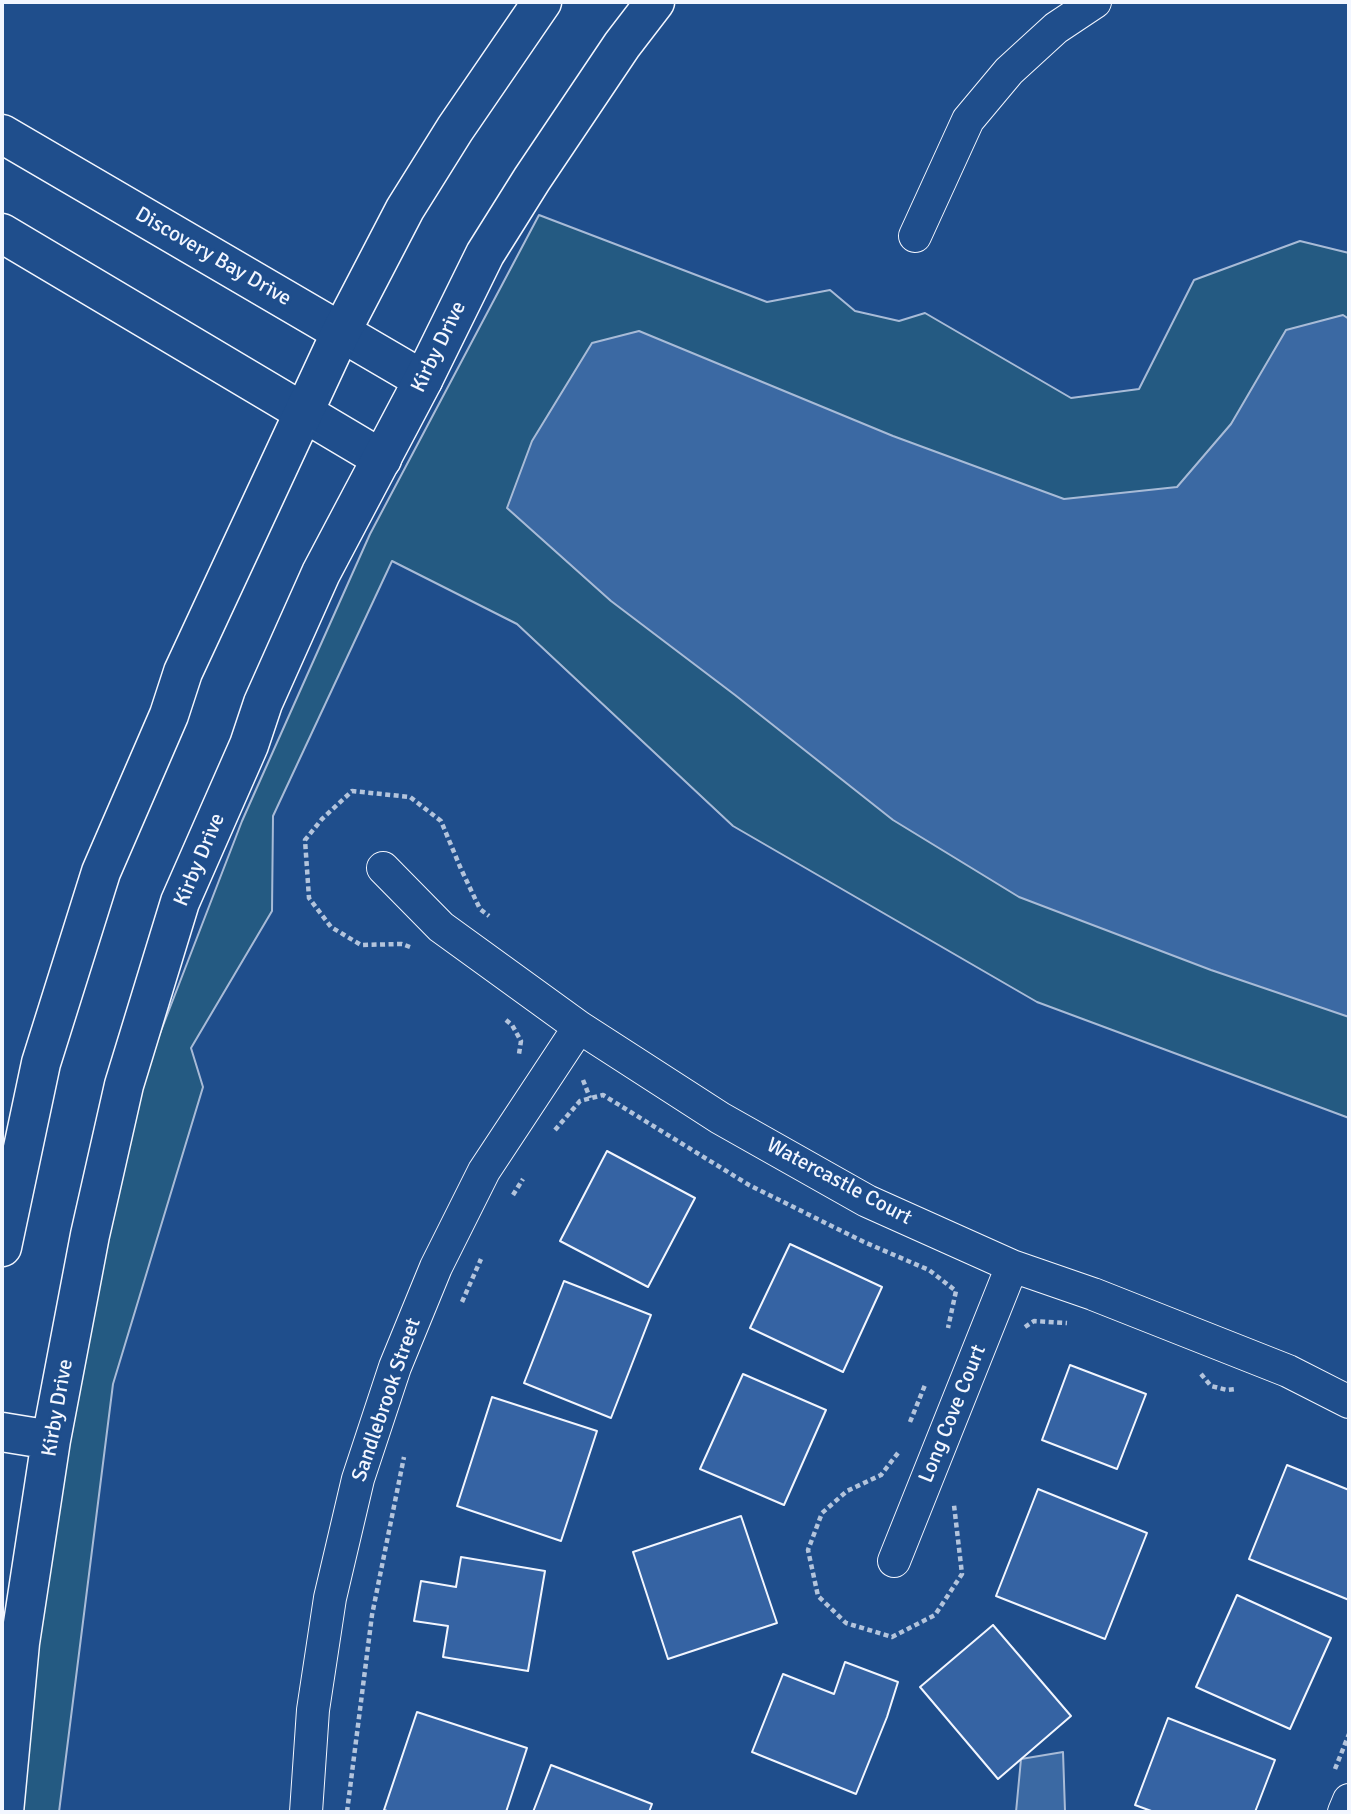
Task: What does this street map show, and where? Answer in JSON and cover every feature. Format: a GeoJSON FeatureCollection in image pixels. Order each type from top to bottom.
{"type":"FeatureCollection","features":[{"type":"Feature","properties":{"kind":"main road"},"geometry":{"type":"LineString","coordinates":[[2,1247],[41,1063],[101,872],[169,715],[183,672],[341,332],[405,209],[542,2]]}},
{"type":"Feature","properties":{"kind":"main road","name":"Kirby Drive"},"geometry":{"type":"LineString","coordinates":[[4,1812],[20,1643],[51,1440],[90,1235],[124,1085],[180,902],[249,745],[263,703],[321,573],[423,380],[485,254],[615,56],[655,2]]}},
{"type":"Feature","properties":{"kind":"main road","name":"Discovery Bay Drive"},"geometry":{"type":"LineString","coordinates":[[2,134],[423,380]]}},
{"type":"Feature","properties":{"kind":"main road"},"geometry":{"type":"LineString","coordinates":[[2,233],[382,459]]}},
{"type":"Feature","properties":{"kind":"main road"},"geometry":{"type":"LineString","coordinates":[[2,1432],[51,1440]]}},
{"type":"Feature","properties":{"kind":"street"},"geometry":{"type":"LineString","coordinates":[[915,236],[968,120],[1009,71],[1056,28],[1095,2]]}},
{"type":"Feature","properties":{"kind":"street","name":"Watercastle Court"},"geometry":{"type":"LineString","coordinates":[[383,868],[441,927],[579,1027],[720,1118],[867,1201],[1012,1266],[1093,1294],[1288,1371],[1349,1402]]}},
{"type":"Feature","properties":{"kind":"street","name":"Sandlebrook Street"},"geometry":{"type":"LineString","coordinates":[[306,1812],[313,1710],[330,1598],[358,1479],[395,1367],[436,1267],[484,1171],[579,1027]]}},
{"type":"Feature","properties":{"kind":"street","name":"Long Cove Court"},"geometry":{"type":"LineString","coordinates":[[894,1561],[1012,1266]]}},
{"type":"Feature","properties":{"kind":"street"},"geometry":{"type":"LineString","coordinates":[[1344,1812],[1349,1800]]}},
{"type":"Feature","properties":{"kind":"path"},"geometry":{"type":"LineString","coordinates":[[420,950],[402,944],[361,945],[331,926],[309,898],[305,840],[322,819],[352,791],[410,797],[441,821],[480,909],[499,924]]}},
{"type":"Feature","properties":{"kind":"path"},"geometry":{"type":"LineString","coordinates":[[503,1018],[512,1025],[521,1041],[516,1065]]}},
{"type":"Feature","properties":{"kind":"path"},"geometry":{"type":"LineString","coordinates":[[550,1136],[580,1101],[603,1095],[749,1185],[864,1242],[929,1270],[956,1291],[946,1336]]}},
{"type":"Feature","properties":{"kind":"path"},"geometry":{"type":"LineString","coordinates":[[507,1205],[528,1171]]}},
{"type":"Feature","properties":{"kind":"path"},"geometry":{"type":"LineString","coordinates":[[457,1312],[484,1252]]}},
{"type":"Feature","properties":{"kind":"path"},"geometry":{"type":"LineString","coordinates":[[1020,1331],[1034,1321],[1076,1323]]}},
{"type":"Feature","properties":{"kind":"path"},"geometry":{"type":"LineString","coordinates":[[1196,1367],[1211,1386],[1227,1390],[1239,1388]]}},
{"type":"Feature","properties":{"kind":"path"},"geometry":{"type":"LineString","coordinates":[[907,1428],[927,1380]]}},
{"type":"Feature","properties":{"kind":"path"},"geometry":{"type":"LineString","coordinates":[[903,1441],[898,1454],[881,1475],[847,1491],[822,1513],[808,1550],[818,1596],[846,1623],[892,1637],[935,1615],[962,1574],[959,1529],[952,1493]]}},
{"type":"Feature","properties":{"kind":"path"},"geometry":{"type":"LineString","coordinates":[[347,1812],[372,1615],[404,1455]]}},
{"type":"Feature","properties":{"kind":"shaded area"},"geometry":{"type":"Polygon","coordinates":[[[539,215],[767,302],[830,290],[855,311],[899,321],[925,313],[1071,398],[1139,389],[1194,280],[1300,241],[1349,253],[1349,1118],[1037,1002],[733,826],[517,624],[392,561],[273,816],[272,911],[191,1048],[203,1087],[113,1384],[59,1812],[18,1812],[53,1500],[125,1124],[242,821],[370,534],[539,215]]]}},
{"type":"Feature","properties":{"kind":"shaded area"},"geometry":{"type":"Polygon","coordinates":[[[1343,315],[1349,319],[1349,1017],[1211,970],[1019,897],[893,820],[611,601],[507,508],[532,441],[592,343],[639,331],[893,436],[1064,499],[1177,487],[1231,424],[1286,330],[1343,315]]]}},
{"type":"Feature","properties":{"kind":"shaded area"},"geometry":{"type":"Polygon","coordinates":[[[1063,1752],[1065,1811],[1016,1812],[1021,1759],[1063,1752]]]}},
{"type":"Feature","properties":{"kind":"building"},"geometry":{"type":"Polygon","coordinates":[[[607,1151],[695,1198],[648,1287],[560,1241],[607,1151]]]}},
{"type":"Feature","properties":{"kind":"building"},"geometry":{"type":"Polygon","coordinates":[[[790,1244],[882,1287],[843,1372],[750,1328],[790,1244]]]}},
{"type":"Feature","properties":{"kind":"building"},"geometry":{"type":"Polygon","coordinates":[[[564,1281],[651,1315],[611,1418],[524,1383],[564,1281]]]}},
{"type":"Feature","properties":{"kind":"building"},"geometry":{"type":"Polygon","coordinates":[[[1070,1365],[1146,1394],[1117,1469],[1042,1440],[1070,1365]]]}},
{"type":"Feature","properties":{"kind":"building"},"geometry":{"type":"Polygon","coordinates":[[[743,1374],[826,1410],[784,1505],[700,1469],[743,1374]]]}},
{"type":"Feature","properties":{"kind":"building"},"geometry":{"type":"Polygon","coordinates":[[[492,1397],[597,1431],[561,1541],[457,1506],[492,1397]]]}},
{"type":"Feature","properties":{"kind":"building"},"geometry":{"type":"Polygon","coordinates":[[[1287,1465],[1349,1490],[1349,1600],[1249,1559],[1287,1465]]]}},
{"type":"Feature","properties":{"kind":"building"},"geometry":{"type":"Polygon","coordinates":[[[1038,1489],[1147,1533],[1105,1639],[996,1596],[1038,1489]]]}},
{"type":"Feature","properties":{"kind":"building"},"geometry":{"type":"Polygon","coordinates":[[[741,1516],[777,1623],[668,1659],[633,1552],[741,1516]]]}},
{"type":"Feature","properties":{"kind":"building"},"geometry":{"type":"Polygon","coordinates":[[[461,1557],[545,1571],[528,1671],[443,1657],[448,1626],[414,1621],[421,1581],[456,1587],[461,1557]]]}},
{"type":"Feature","properties":{"kind":"building"},"geometry":{"type":"Polygon","coordinates":[[[1237,1595],[1331,1638],[1290,1729],[1196,1687],[1237,1595]]]}},
{"type":"Feature","properties":{"kind":"building"},"geometry":{"type":"Polygon","coordinates":[[[993,1625],[1071,1716],[998,1779],[920,1687],[993,1625]]]}},
{"type":"Feature","properties":{"kind":"building"},"geometry":{"type":"Polygon","coordinates":[[[845,1662],[898,1682],[856,1794],[752,1752],[783,1674],[834,1694],[845,1662]]]}},
{"type":"Feature","properties":{"kind":"building"},"geometry":{"type":"Polygon","coordinates":[[[417,1712],[527,1748],[506,1812],[384,1810],[417,1712]]]}},
{"type":"Feature","properties":{"kind":"building"},"geometry":{"type":"Polygon","coordinates":[[[1168,1718],[1275,1760],[1255,1812],[1154,1812],[1135,1805],[1168,1718]]]}},
{"type":"Feature","properties":{"kind":"building"},"geometry":{"type":"Polygon","coordinates":[[[551,1765],[652,1804],[649,1812],[533,1812],[551,1765]]]}}]}
